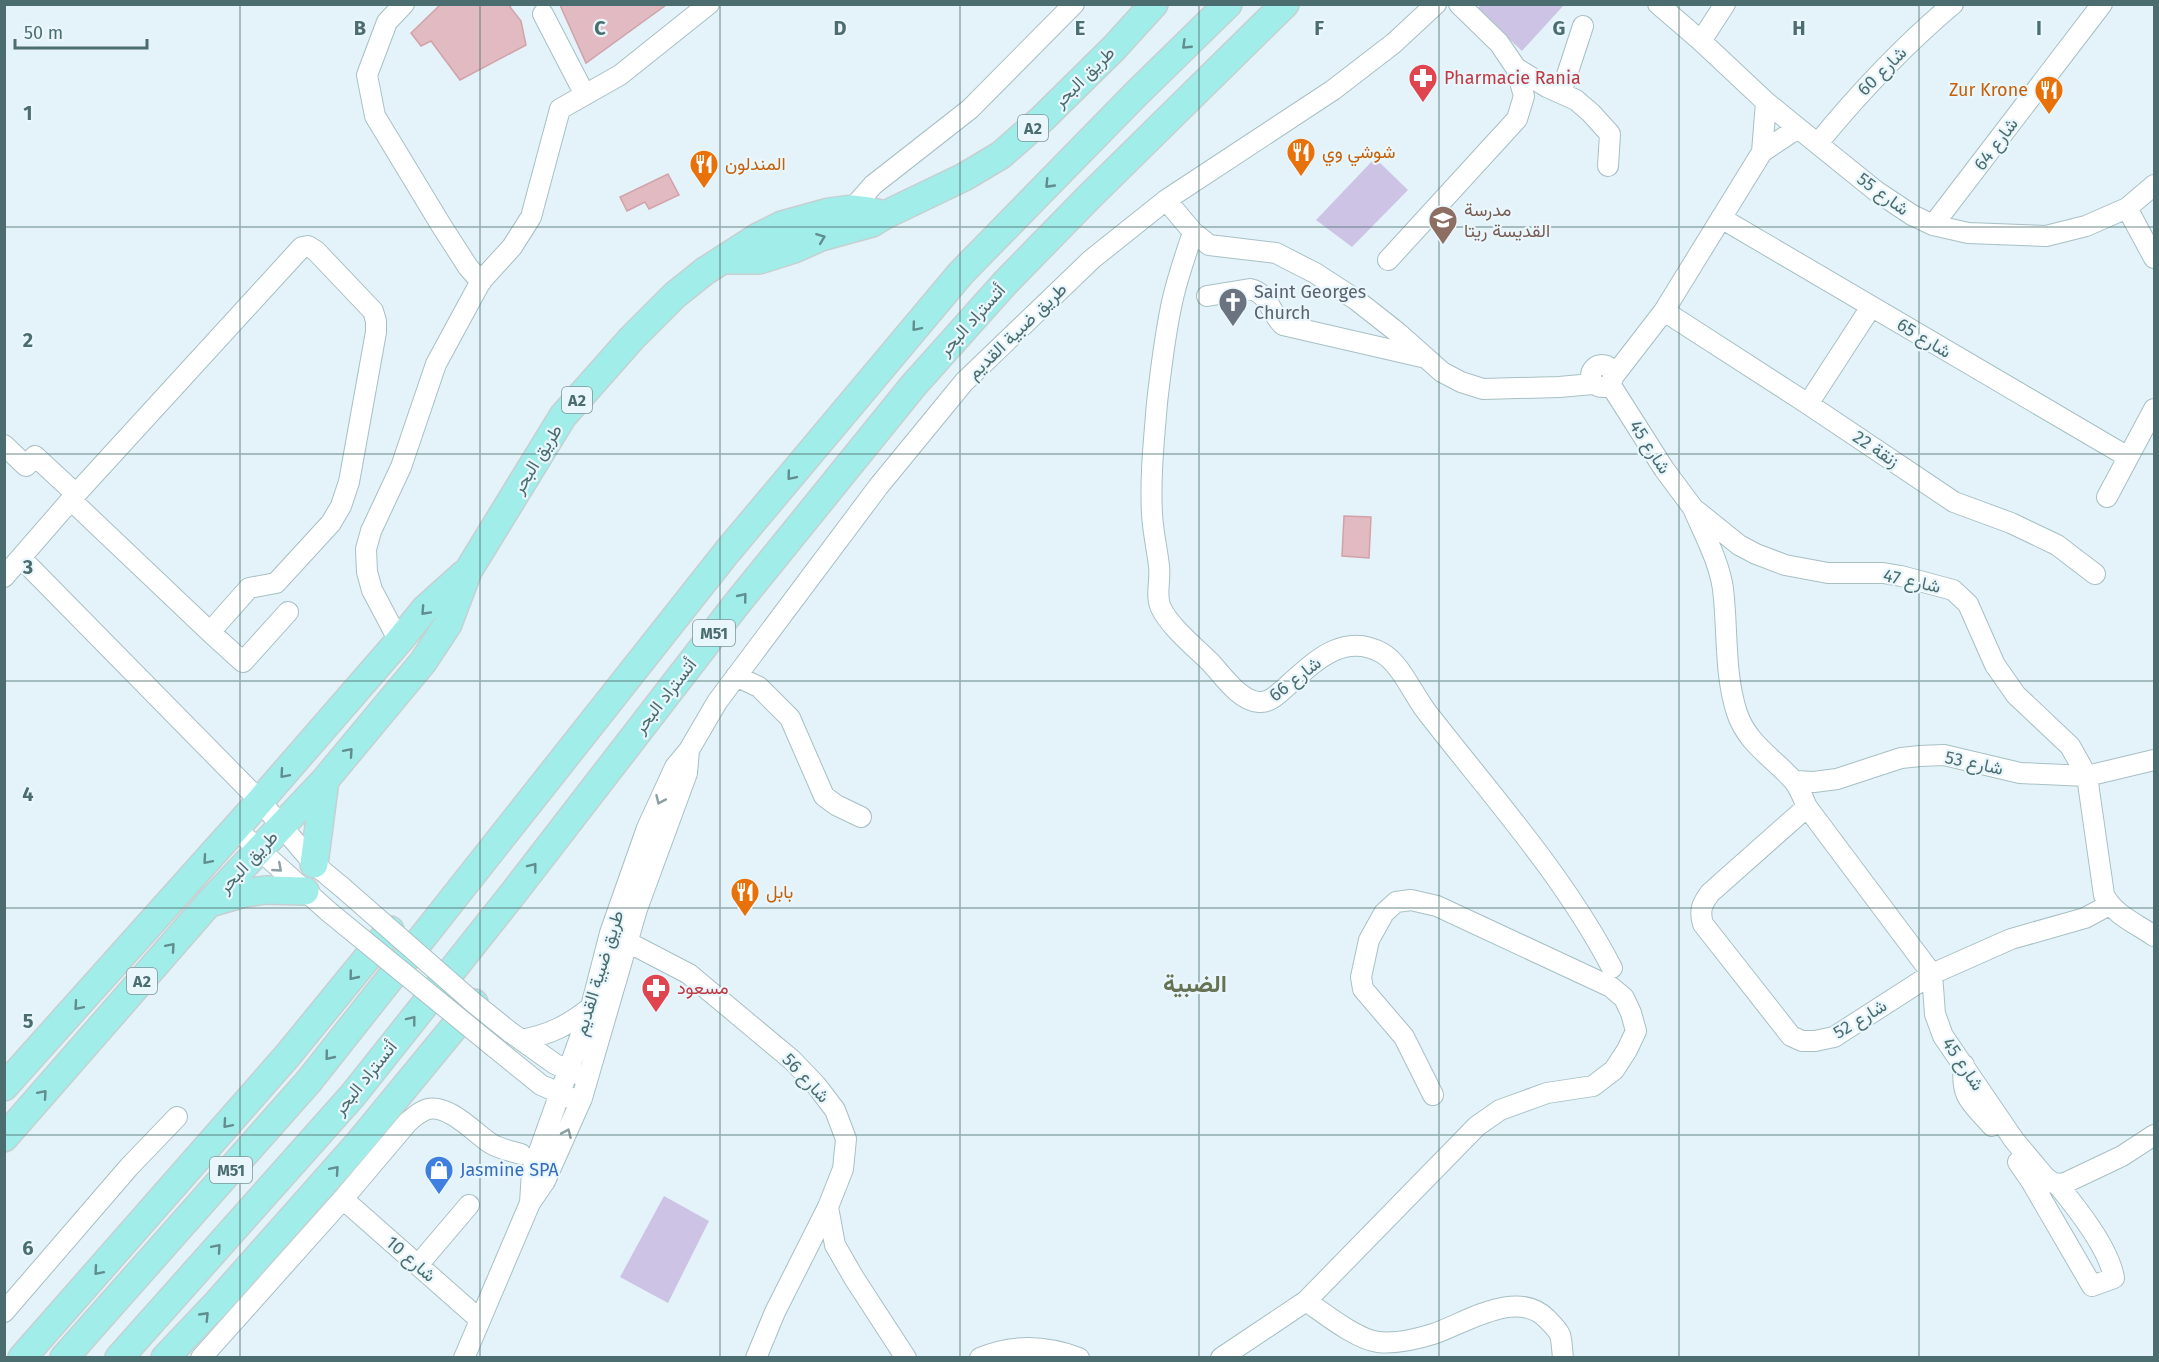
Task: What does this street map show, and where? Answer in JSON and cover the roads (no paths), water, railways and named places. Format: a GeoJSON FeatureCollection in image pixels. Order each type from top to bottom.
{"type":"FeatureCollection","features":[{"type":"Feature","properties":{"kind":"highway","name":"طريق البحر"},"geometry":{"type":"LineString","coordinates":[[851,219],[869,211],[885,215],[964,177],[1001,155],[1114,48],[1154,4]]}},
{"type":"Feature","properties":{"kind":"highway","name":"أتستراد البحر"},"geometry":{"type":"LineString","coordinates":[[64,1358],[309,1081],[727,552],[961,273],[1136,94],[1228,4]]}},
{"type":"Feature","properties":{"kind":"highway","name":"أتستراد البحر"},"geometry":{"type":"LineString","coordinates":[[119,1358],[353,1095],[515,891],[735,606],[913,386],[1005,283],[1285,4]]}},
{"type":"Feature","properties":{"kind":"highway","name":"A2"},"geometry":{"type":"LineString","coordinates":[[724,260],[758,237],[782,225],[829,212],[851,219]]}},
{"type":"Feature","properties":{"kind":"highway","name":"A2"},"geometry":{"type":"LineString","coordinates":[[724,260],[759,260],[794,249],[821,237],[851,219]]}},
{"type":"Feature","properties":{"kind":"highway"},"geometry":{"type":"LineString","coordinates":[[782,225],[794,249]]}},
{"type":"Feature","properties":{"kind":"highway","name":"طريق البحر"},"geometry":{"type":"LineString","coordinates":[[4,1138],[209,903],[325,780],[423,662],[448,624],[468,571],[563,417],[576,401],[632,338],[675,296],[705,271],[724,260]]}},
{"type":"Feature","properties":{"kind":"highway","name":"طريق البحر"},"geometry":{"type":"LineString","coordinates":[[4,1088],[260,801],[425,609],[468,571]]}},
{"type":"Feature","properties":{"kind":"highway"},"geometry":{"type":"LineString","coordinates":[[399,641],[423,662]]}},
{"type":"Feature","properties":{"kind":"highway"},"geometry":{"type":"LineString","coordinates":[[314,864],[325,780]]}},
{"type":"Feature","properties":{"kind":"highway"},"geometry":{"type":"LineString","coordinates":[[209,903],[244,893],[266,890],[305,891]]}},
{"type":"Feature","properties":{"kind":"highway"},"geometry":{"type":"LineString","coordinates":[[25,1355],[288,1055],[382,940]]}},
{"type":"Feature","properties":{"kind":"highway"},"geometry":{"type":"LineString","coordinates":[[165,1358],[218,1302],[358,1144],[466,1011]]}},
{"type":"Feature","properties":{"kind":"street"},"geometry":{"type":"LineString","coordinates":[[404,4],[387,22],[367,75],[375,116],[441,225],[468,267],[481,282]]}},
{"type":"Feature","properties":{"kind":"street"},"geometry":{"type":"LineString","coordinates":[[399,641],[372,590],[367,572],[366,549],[371,531],[401,467],[436,364],[481,282],[512,247],[531,217],[560,109],[620,75],[709,4]]}},
{"type":"Feature","properties":{"kind":"street"},"geometry":{"type":"LineString","coordinates":[[851,219],[873,185],[970,109],[1074,4]]}},
{"type":"Feature","properties":{"kind":"street","name":"طريق ضبية القديم"},"geometry":{"type":"LineString","coordinates":[[464,1358],[530,1203],[545,1181],[581,1101],[647,828],[675,767],[736,676],[878,487],[964,382],[1092,259],[1166,200],[1333,90],[1394,43],[1436,4]]}},
{"type":"Feature","properties":{"kind":"street"},"geometry":{"type":"LineString","coordinates":[[1388,260],[1517,119],[1524,96],[1516,68],[1499,43],[1459,4]]}},
{"type":"Feature","properties":{"kind":"street","name":"شارع 55"},"geometry":{"type":"LineString","coordinates":[[1658,4],[1766,102],[1876,191],[1912,215],[1933,225],[1968,232],[2046,236],[2086,226],[2127,208],[2154,185]]}},
{"type":"Feature","properties":{"kind":"street"},"geometry":{"type":"LineString","coordinates":[[1701,41],[1725,4]]}},
{"type":"Feature","properties":{"kind":"street","name":"شارع 60"},"geometry":{"type":"LineString","coordinates":[[1818,143],[1864,88],[1928,25],[1953,4]]}},
{"type":"Feature","properties":{"kind":"street","name":"شارع 64"},"geometry":{"type":"LineString","coordinates":[[1933,225],[2102,4]]}},
{"type":"Feature","properties":{"kind":"street"},"geometry":{"type":"LineString","coordinates":[[543,14],[585,95]]}},
{"type":"Feature","properties":{"kind":"street"},"geometry":{"type":"LineString","coordinates":[[1561,93],[1583,26]]}},
{"type":"Feature","properties":{"kind":"street"},"geometry":{"type":"LineString","coordinates":[[1516,68],[1546,87],[1576,100],[1592,113],[1610,134],[1608,166]]}},
{"type":"Feature","properties":{"kind":"street"},"geometry":{"type":"LineString","coordinates":[[1762,152],[1766,102]]}},
{"type":"Feature","properties":{"kind":"street"},"geometry":{"type":"LineString","coordinates":[[1166,200],[1193,232],[1209,244],[1276,253],[1316,273],[1355,299],[1442,372],[1461,382],[1483,389],[1559,387],[1602,376],[1650,330],[1762,152],[1798,128]]}},
{"type":"Feature","properties":{"kind":"street"},"geometry":{"type":"LineString","coordinates":[[2127,208],[2154,258]]}},
{"type":"Feature","properties":{"kind":"street","name":"شارع 65"},"geometry":{"type":"LineString","coordinates":[[1721,218],[2128,457]]}},
{"type":"Feature","properties":{"kind":"street","name":"شارع 66"},"geometry":{"type":"LineString","coordinates":[[1193,232],[1173,298],[1162,362],[1152,448],[1152,511],[1159,567],[1158,596],[1162,609],[1240,693],[1256,702],[1262,703],[1275,697],[1331,650],[1356,645],[1369,647],[1384,654],[1393,662],[1424,708],[1569,896],[1595,936],[1612,968]]}},
{"type":"Feature","properties":{"kind":"street"},"geometry":{"type":"LineString","coordinates":[[4,577],[73,497],[302,247],[308,246],[367,303],[376,321],[376,332],[349,482],[341,506],[331,523],[276,583],[249,588],[210,632]]}},
{"type":"Feature","properties":{"kind":"street"},"geometry":{"type":"LineString","coordinates":[[1207,296],[1250,289],[1257,290],[1266,297],[1274,315],[1283,325],[1427,359]]}},
{"type":"Feature","properties":{"kind":"street"},"geometry":{"type":"LineString","coordinates":[[1808,404],[1871,307]]}},
{"type":"Feature","properties":{"kind":"street","name":"زنقة 22"},"geometry":{"type":"LineString","coordinates":[[1664,311],[1954,502],[2011,523],[2057,545],[2095,574]]}},
{"type":"Feature","properties":{"kind":"street","name":"شارع 45"},"geometry":{"type":"LineString","coordinates":[[1602,376],[1664,469],[1693,507]]}},
{"type":"Feature","properties":{"kind":"street"},"geometry":{"type":"LineString","coordinates":[[2107,497],[2154,409]]}},
{"type":"Feature","properties":{"kind":"street"},"geometry":{"type":"LineString","coordinates":[[4,445],[26,466],[35,456],[73,497],[243,662],[288,612]]}},
{"type":"Feature","properties":{"kind":"street"},"geometry":{"type":"LineString","coordinates":[[1693,507],[1713,555],[1723,588],[1731,689],[1737,714],[1745,731],[1759,748],[1795,781],[1807,807],[1932,974]]}},
{"type":"Feature","properties":{"kind":"street","name":"شارع 47"},"geometry":{"type":"LineString","coordinates":[[1693,507],[1739,544],[1756,554],[1785,565],[1828,573],[1883,573],[1953,590],[1968,604],[1995,665],[2016,695],[2070,746],[2087,776]]}},
{"type":"Feature","properties":{"kind":"street"},"geometry":{"type":"LineString","coordinates":[[21,558],[260,801],[314,864],[343,888],[382,940]]}},
{"type":"Feature","properties":{"kind":"street"},"geometry":{"type":"LineString","coordinates":[[736,676],[759,687],[790,718],[824,796],[836,805],[861,817]]}},
{"type":"Feature","properties":{"kind":"street","name":"شارع 53"},"geometry":{"type":"LineString","coordinates":[[1795,781],[1814,782],[1837,779],[1901,758],[1932,756],[1965,760],[2020,773],[2087,776],[2154,760]]}},
{"type":"Feature","properties":{"kind":"street"},"geometry":{"type":"LineString","coordinates":[[2087,776],[2104,895],[2109,905],[2154,936]]}},
{"type":"Feature","properties":{"kind":"street","name":"شارع 52"},"geometry":{"type":"LineString","coordinates":[[1807,807],[1710,893],[1701,905],[1699,913],[1703,924],[1791,1036],[1802,1041],[1815,1041],[1834,1036],[1932,974],[2011,939],[2085,918],[2109,905]]}},
{"type":"Feature","properties":{"kind":"street"},"geometry":{"type":"LineString","coordinates":[[235,828],[329,912],[382,940],[466,1011],[494,1047],[541,1085],[581,1101]]}},
{"type":"Feature","properties":{"kind":"street"},"geometry":{"type":"LineString","coordinates":[[1221,1358],[1306,1301],[1477,1126],[1500,1110],[1547,1093],[1593,1086],[1614,1070],[1636,1031],[1631,1013],[1624,998],[1611,987],[1437,906],[1411,900],[1396,902],[1384,913],[1369,940],[1361,977],[1363,988],[1404,1037],[1433,1095]]}},
{"type":"Feature","properties":{"kind":"street","name":"طريق ضبية القديم"},"geometry":{"type":"LineString","coordinates":[[530,1203],[532,1171],[591,1006],[619,937]]}},
{"type":"Feature","properties":{"kind":"street","name":"شارع 56"},"geometry":{"type":"LineString","coordinates":[[619,937],[690,974],[792,1060],[816,1085],[835,1110],[846,1139],[843,1169],[828,1207],[756,1358]]}},
{"type":"Feature","properties":{"kind":"street","name":"شارع 45"},"geometry":{"type":"LineString","coordinates":[[1932,974],[1937,1022],[1943,1036],[1964,1065],[2014,1140],[2045,1177],[2057,1184],[2079,1211],[2112,1265],[2114,1278],[2092,1286],[2031,1181],[1995,1130],[1965,1095],[1962,1082],[1964,1065]]}},
{"type":"Feature","properties":{"kind":"street"},"geometry":{"type":"LineString","coordinates":[[516,1036],[537,1037],[563,1027],[591,1006]]}},
{"type":"Feature","properties":{"kind":"street"},"geometry":{"type":"LineString","coordinates":[[466,1011],[516,1036],[555,1064],[588,1079]]}},
{"type":"Feature","properties":{"kind":"street"},"geometry":{"type":"LineString","coordinates":[[201,1358],[343,1199],[408,1122],[426,1109],[439,1109],[454,1116],[490,1143],[521,1154]]}},
{"type":"Feature","properties":{"kind":"street"},"geometry":{"type":"LineString","coordinates":[[4,1312],[129,1167],[177,1117]]}},
{"type":"Feature","properties":{"kind":"street"},"geometry":{"type":"LineString","coordinates":[[2057,1184],[2063,1184],[2122,1156],[2154,1135]]}},
{"type":"Feature","properties":{"kind":"street","name":"شارع 10"},"geometry":{"type":"LineString","coordinates":[[343,1199],[479,1319]]}},
{"type":"Feature","properties":{"kind":"street"},"geometry":{"type":"LineString","coordinates":[[418,1265],[469,1206]]}},
{"type":"Feature","properties":{"kind":"street"},"geometry":{"type":"LineString","coordinates":[[828,1207],[835,1245],[906,1358]]}},
{"type":"Feature","properties":{"kind":"street"},"geometry":{"type":"LineString","coordinates":[[1306,1301],[1344,1328],[1377,1342],[1399,1341],[1431,1335],[1481,1314],[1509,1306],[1527,1306],[1542,1313],[1556,1329],[1560,1335],[1563,1358]]}},
{"type":"Feature","properties":{"kind":"street"},"geometry":{"type":"LineString","coordinates":[[980,1358],[999,1350],[1021,1346],[1040,1348],[1079,1358]]}},
{"type":"Feature","properties":{"kind":"place","name":"Pharmacie Rania"},"geometry":{"type":"Point","coordinates":[1423,104]}},
{"type":"Feature","properties":{"kind":"place","name":"Zur Krone"},"geometry":{"type":"Point","coordinates":[2049,116]}},
{"type":"Feature","properties":{"kind":"place","name":"شوشي وي"},"geometry":{"type":"Point","coordinates":[1301,178]}},
{"type":"Feature","properties":{"kind":"place","name":"المندلون"},"geometry":{"type":"Point","coordinates":[704,190]}},
{"type":"Feature","properties":{"kind":"place","name":"مدرسة القديسة ريتا"},"geometry":{"type":"Point","coordinates":[1443,246]}},
{"type":"Feature","properties":{"kind":"place","name":"Saint Georges Church"},"geometry":{"type":"Point","coordinates":[1233,328]}},
{"type":"Feature","properties":{"kind":"place","name":"بابل"},"geometry":{"type":"Point","coordinates":[745,918]}},
{"type":"Feature","properties":{"kind":"place","name":"مسعود"},"geometry":{"type":"Point","coordinates":[656,1014]}},
{"type":"Feature","properties":{"kind":"place","name":"Jasmine SPA"},"geometry":{"type":"Point","coordinates":[439,1196]}},
{"type":"Feature","properties":{"kind":"district","name":"الضبية"},"geometry":{"type":"Point","coordinates":[1195,984]}}]}
